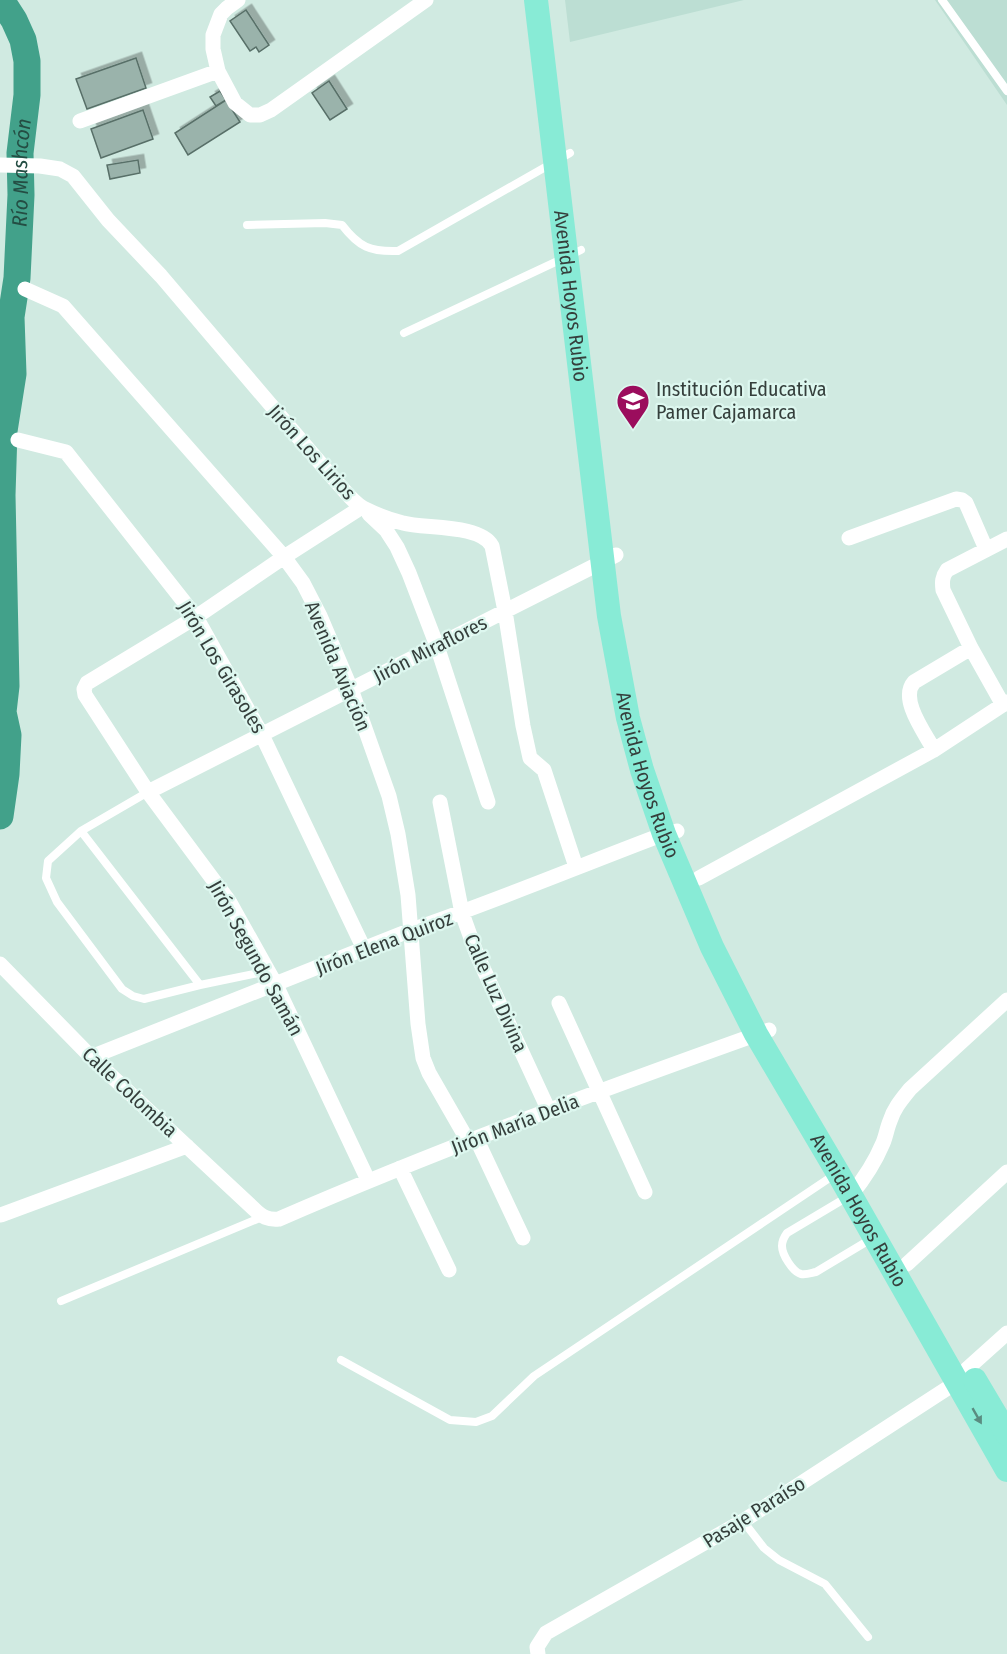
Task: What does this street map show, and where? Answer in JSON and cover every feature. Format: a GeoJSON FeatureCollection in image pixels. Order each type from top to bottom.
{"type":"FeatureCollection","features":[{"type":"Feature","properties":{"kind":"main road","name":"Avenida Hoyos Rubio"},"geometry":{"type":"LineString","coordinates":[[536,0],[562,157],[574,254],[609,558],[611,627],[628,718],[642,770],[670,832],[712,947],[856,1189],[907,1264],[963,1375],[1007,1470]]}},
{"type":"Feature","properties":{"kind":"main road","name":"Avenida Hoyos Rubio"},"geometry":{"type":"LineString","coordinates":[[551,0],[562,157]]}},
{"type":"Feature","properties":{"kind":"main road","name":"Avenida Hoyos Rubio"},"geometry":{"type":"LineString","coordinates":[[670,832],[699,878],[763,1032],[838,1173],[856,1189],[874,1236],[963,1375],[1007,1434]]}},
{"type":"Feature","properties":{"kind":"street"},"geometry":{"type":"LineString","coordinates":[[238,0],[221,14],[213,35],[213,49],[218,71],[236,103],[249,115],[260,115],[271,110],[426,0]]}},
{"type":"Feature","properties":{"kind":"street"},"geometry":{"type":"LineString","coordinates":[[80,121],[218,71]]}},
{"type":"Feature","properties":{"kind":"street","name":"Jirón Los Lirios"},"geometry":{"type":"LineString","coordinates":[[1,165],[60,169],[73,176],[108,220],[161,276],[333,478],[362,507],[404,524],[448,528],[486,539],[492,546],[530,758],[544,770],[576,867]]}},
{"type":"Feature","properties":{"kind":"street","name":"Avenida Aviación"},"geometry":{"type":"LineString","coordinates":[[26,289],[63,306],[284,556],[303,583],[320,616],[351,689],[389,796],[408,895],[418,1024],[425,1065],[472,1139],[524,1238]]}},
{"type":"Feature","properties":{"kind":"street","name":"Jirón Los Girasoles"},"geometry":{"type":"LineString","coordinates":[[18,440],[66,452],[196,617],[262,735],[364,949]]}},
{"type":"Feature","properties":{"kind":"street"},"geometry":{"type":"LineString","coordinates":[[849,538],[956,499],[966,503],[986,549]]}},
{"type":"Feature","properties":{"kind":"street"},"geometry":{"type":"LineString","coordinates":[[196,617],[284,556],[362,507],[386,530],[409,573],[488,802]]}},
{"type":"Feature","properties":{"kind":"street"},"geometry":{"type":"LineString","coordinates":[[699,878],[934,750],[1005,703],[971,648],[942,583],[943,575],[947,570],[1007,539]]}},
{"type":"Feature","properties":{"kind":"street","name":"Jirón Miraflores"},"geometry":{"type":"LineString","coordinates":[[148,792],[609,558]]}},
{"type":"Feature","properties":{"kind":"street","name":"Jirón Segundo Samán"},"geometry":{"type":"LineString","coordinates":[[196,617],[87,683],[84,695],[148,792],[229,901],[276,985],[368,1180]]}},
{"type":"Feature","properties":{"kind":"street"},"geometry":{"type":"LineString","coordinates":[[934,750],[910,706],[909,688],[914,682],[971,648]]}},
{"type":"Feature","properties":{"kind":"street","name":"Calle Luz Divina"},"geometry":{"type":"LineString","coordinates":[[440,802],[462,913],[477,955],[549,1111]]}},
{"type":"Feature","properties":{"kind":"street","name":"Jirón Elena Quiroz"},"geometry":{"type":"LineString","coordinates":[[91,1057],[411,930],[462,913],[670,832]]}},
{"type":"Feature","properties":{"kind":"street","name":"Calle Colombia"},"geometry":{"type":"LineString","coordinates":[[0,964],[91,1057],[262,1217]]}},
{"type":"Feature","properties":{"kind":"street"},"geometry":{"type":"LineString","coordinates":[[856,1189],[878,1155],[885,1140],[890,1119],[898,1104],[910,1089],[1007,1000]]}},
{"type":"Feature","properties":{"kind":"street"},"geometry":{"type":"LineString","coordinates":[[559,1003],[645,1192]]}},
{"type":"Feature","properties":{"kind":"street","name":"Jirón María Delia"},"geometry":{"type":"LineString","coordinates":[[262,1217],[279,1219],[368,1180],[472,1139],[763,1032]]}},
{"type":"Feature","properties":{"kind":"street"},"geometry":{"type":"LineString","coordinates":[[1,1215],[188,1146]]}},
{"type":"Feature","properties":{"kind":"street"},"geometry":{"type":"LineString","coordinates":[[400,1168],[449,1270]]}},
{"type":"Feature","properties":{"kind":"street"},"geometry":{"type":"LineString","coordinates":[[907,1264],[1007,1172]]}},
{"type":"Feature","properties":{"kind":"street","name":"Pasaje Paraíso"},"geometry":{"type":"LineString","coordinates":[[537,1651],[546,1633],[743,1521],[963,1375],[1007,1333]]}},
{"type":"Feature","properties":{"kind":"lane"},"geometry":{"type":"LineString","coordinates":[[942,0],[1007,91]]}},
{"type":"Feature","properties":{"kind":"lane"},"geometry":{"type":"LineString","coordinates":[[247,225],[325,223],[342,225],[353,239],[368,249],[398,251],[562,157]]}},
{"type":"Feature","properties":{"kind":"lane"},"geometry":{"type":"LineString","coordinates":[[404,333],[574,254]]}},
{"type":"Feature","properties":{"kind":"lane"},"geometry":{"type":"LineString","coordinates":[[148,792],[81,831],[48,861],[46,878],[57,902],[122,989],[134,996],[144,999],[268,970]]}},
{"type":"Feature","properties":{"kind":"lane"},"geometry":{"type":"LineString","coordinates":[[81,831],[200,985]]}},
{"type":"Feature","properties":{"kind":"lane"},"geometry":{"type":"LineString","coordinates":[[341,1360],[450,1420],[476,1422],[492,1416],[534,1376],[838,1173]]}},
{"type":"Feature","properties":{"kind":"lane"},"geometry":{"type":"LineString","coordinates":[[856,1189],[787,1233],[783,1237],[783,1251],[796,1271],[808,1274],[816,1272],[874,1236]]}},
{"type":"Feature","properties":{"kind":"lane"},"geometry":{"type":"LineString","coordinates":[[61,1301],[262,1217]]}},
{"type":"Feature","properties":{"kind":"lane"},"geometry":{"type":"LineString","coordinates":[[743,1521],[764,1548],[779,1560],[825,1584],[868,1637]]}},
{"type":"Feature","properties":{"kind":"shaded area"},"geometry":{"type":"Polygon","coordinates":[[[565,0],[744,0],[570,42],[565,0]]]}},
{"type":"Feature","properties":{"kind":"shaded area"},"geometry":{"type":"Polygon","coordinates":[[[935,0],[1007,0],[1007,105],[935,0]]]}},
{"type":"Feature","properties":{"kind":"building"},"geometry":{"type":"Polygon","coordinates":[[[246,10],[269,45],[259,52],[256,47],[250,51],[230,21],[246,10]]]}},
{"type":"Feature","properties":{"kind":"building"},"geometry":{"type":"Polygon","coordinates":[[[136,58],[146,88],[87,109],[76,79],[136,58]]]}},
{"type":"Feature","properties":{"kind":"building"},"geometry":{"type":"Polygon","coordinates":[[[329,81],[347,109],[330,120],[312,93],[329,81]]]}},
{"type":"Feature","properties":{"kind":"building"},"geometry":{"type":"Polygon","coordinates":[[[220,91],[226,100],[216,106],[210,97],[220,91]]]}},
{"type":"Feature","properties":{"kind":"building"},"geometry":{"type":"Polygon","coordinates":[[[226,100],[240,122],[188,155],[175,133],[226,100]]]}},
{"type":"Feature","properties":{"kind":"building"},"geometry":{"type":"Polygon","coordinates":[[[143,110],[153,139],[101,158],[91,129],[143,110]]]}},
{"type":"Feature","properties":{"kind":"building"},"geometry":{"type":"Polygon","coordinates":[[[138,160],[140,173],[110,179],[107,165],[138,160]]]}},
{"type":"Feature","properties":{"kind":"waterway","name":"Río Mashcón"},"geometry":{"type":"LineString","coordinates":[[0,816],[6,774],[8,735],[3,712],[6,686],[2,495],[4,431],[13,374],[11,317],[17,278],[21,195],[20,153],[27,95],[27,61],[23,40],[1,0]]}},
{"type":"Feature","properties":{"kind":"place","name":"Institución Educativa Pamer Cajamarca"},"geometry":{"type":"Point","coordinates":[633,430]}}]}
